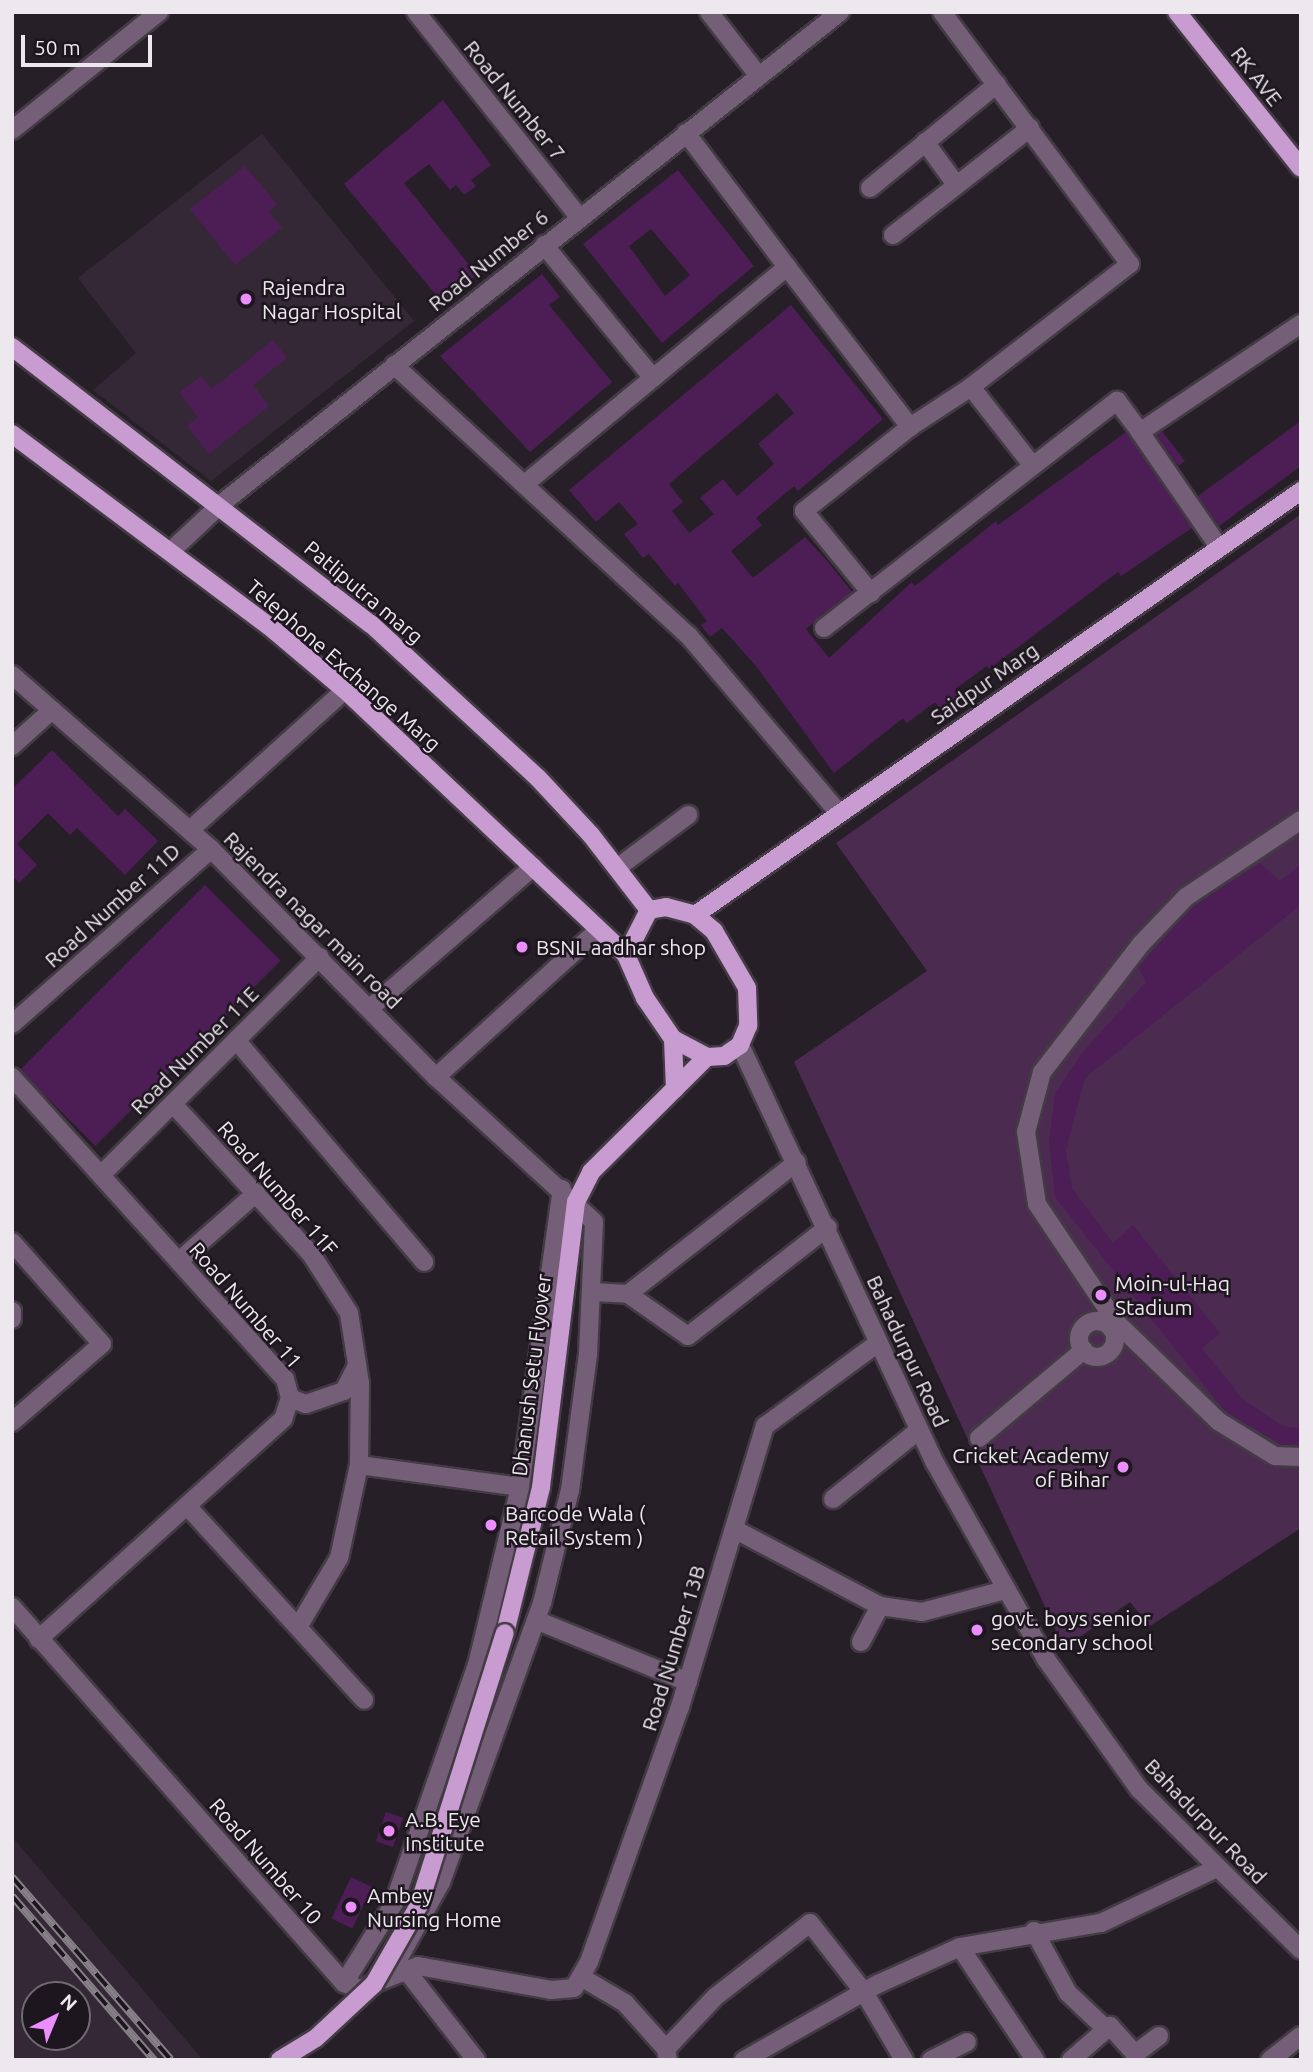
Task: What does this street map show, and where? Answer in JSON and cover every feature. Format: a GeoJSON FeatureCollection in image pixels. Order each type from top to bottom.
{"type":"FeatureCollection","features":[{"type":"Feature","properties":{"kind":"main road","name":"RK AVE"},"geometry":{"type":"LineString","coordinates":[[1177,12],[1301,168]]}},
{"type":"Feature","properties":{"kind":"main road","name":"Patliputra marg"},"geometry":{"type":"LineString","coordinates":[[12,347],[220,504],[371,624],[538,778],[617,868],[649,910]]}},
{"type":"Feature","properties":{"kind":"main road","name":"Telephone Exchange Marg"},"geometry":{"type":"LineString","coordinates":[[12,434],[171,551],[345,690],[626,955]]}},
{"type":"Feature","properties":{"kind":"main road","name":"Saidpur Marg"},"geometry":{"type":"LineString","coordinates":[[695,915],[1301,491]]}},
{"type":"Feature","properties":{"kind":"main road"},"geometry":{"type":"LineString","coordinates":[[666,907],[695,915],[713,930],[747,988],[752,1012],[740,1045],[724,1056],[707,1057],[673,1039],[645,998],[626,955],[649,910],[666,907]]}},
{"type":"Feature","properties":{"kind":"main road"},"geometry":{"type":"LineString","coordinates":[[673,1039],[675,1089]]}},
{"type":"Feature","properties":{"kind":"main road"},"geometry":{"type":"LineString","coordinates":[[574,1208],[591,1172],[707,1057]]}},
{"type":"Feature","properties":{"kind":"main road","name":"Dhanush Setu Flyover"},"geometry":{"type":"LineString","coordinates":[[280,2060],[333,2025],[374,1984],[419,1905],[505,1633],[541,1487],[574,1208]]}},
{"type":"Feature","properties":{"kind":"street"},"geometry":{"type":"LineString","coordinates":[[15,123],[159,12]]}},
{"type":"Feature","properties":{"kind":"street","name":"Road Number 7"},"geometry":{"type":"LineString","coordinates":[[416,12],[579,217]]}},
{"type":"Feature","properties":{"kind":"street"},"geometry":{"type":"LineString","coordinates":[[709,12],[759,76]]}},
{"type":"Feature","properties":{"kind":"street","name":"Road Number 6"},"geometry":{"type":"LineString","coordinates":[[171,551],[220,504],[840,12]]}},
{"type":"Feature","properties":{"kind":"street"},"geometry":{"type":"LineString","coordinates":[[870,593],[804,512],[910,427],[971,387],[1130,264],[942,12]]}},
{"type":"Feature","properties":{"kind":"street"},"geometry":{"type":"LineString","coordinates":[[870,188],[997,84]]}},
{"type":"Feature","properties":{"kind":"street"},"geometry":{"type":"LineString","coordinates":[[893,234],[955,183],[1031,128]]}},
{"type":"Feature","properties":{"kind":"street"},"geometry":{"type":"LineString","coordinates":[[686,133],[910,427]]}},
{"type":"Feature","properties":{"kind":"street"},"geometry":{"type":"LineString","coordinates":[[925,142],[955,183]]}},
{"type":"Feature","properties":{"kind":"street"},"geometry":{"type":"LineString","coordinates":[[544,245],[653,378]]}},
{"type":"Feature","properties":{"kind":"street"},"geometry":{"type":"LineString","coordinates":[[526,483],[787,267]]}},
{"type":"Feature","properties":{"kind":"street"},"geometry":{"type":"LineString","coordinates":[[1140,432],[1301,324]]}},
{"type":"Feature","properties":{"kind":"street"},"geometry":{"type":"LineString","coordinates":[[394,365],[526,483],[688,635],[839,813]]}},
{"type":"Feature","properties":{"kind":"street"},"geometry":{"type":"LineString","coordinates":[[971,387],[1033,466]]}},
{"type":"Feature","properties":{"kind":"street"},"geometry":{"type":"LineString","coordinates":[[824,628],[1117,401],[1219,547]]}},
{"type":"Feature","properties":{"kind":"street","name":"Rajendra nagar main road"},"geometry":{"type":"LineString","coordinates":[[12,675],[211,849],[436,1077],[562,1189],[574,1208],[594,1222],[592,1292],[570,1490],[536,1620],[442,1882],[397,1973]]}},
{"type":"Feature","properties":{"kind":"street"},"geometry":{"type":"LineString","coordinates":[[190,830],[345,690]]}},
{"type":"Feature","properties":{"kind":"street"},"geometry":{"type":"LineString","coordinates":[[12,746],[52,710]]}},
{"type":"Feature","properties":{"kind":"street"},"geometry":{"type":"LineString","coordinates":[[617,868],[688,815]]}},
{"type":"Feature","properties":{"kind":"street"},"geometry":{"type":"LineString","coordinates":[[1301,820],[1186,897],[1141,944],[1042,1072],[1026,1132],[1037,1204],[1113,1324],[1218,1421],[1275,1455],[1301,1457]]}},
{"type":"Feature","properties":{"kind":"street","name":"Road Number 11D"},"geometry":{"type":"LineString","coordinates":[[12,1024],[211,849]]}},
{"type":"Feature","properties":{"kind":"street"},"geometry":{"type":"LineString","coordinates":[[370,1009],[533,867]]}},
{"type":"Feature","properties":{"kind":"street"},"geometry":{"type":"LineString","coordinates":[[436,1077],[598,930]]}},
{"type":"Feature","properties":{"kind":"street","name":"Road Number 11E"},"geometry":{"type":"LineString","coordinates":[[101,1175],[320,957]]}},
{"type":"Feature","properties":{"kind":"street"},"geometry":{"type":"LineString","coordinates":[[236,1040],[424,1262]]}},
{"type":"Feature","properties":{"kind":"street","name":"Bahadurpur Road"},"geometry":{"type":"LineString","coordinates":[[740,1045],[828,1227],[919,1430],[1005,1590],[1046,1659],[1139,1789],[1301,1950]]}},
{"type":"Feature","properties":{"kind":"street","name":"Road Number 11"},"geometry":{"type":"LineString","coordinates":[[12,1077],[285,1379],[290,1398],[283,1419],[39,1639]]}},
{"type":"Feature","properties":{"kind":"street","name":"Road Number 11F"},"geometry":{"type":"LineString","coordinates":[[173,1104],[312,1254],[349,1313],[357,1365],[359,1465],[339,1558],[298,1627]]}},
{"type":"Feature","properties":{"kind":"street"},"geometry":{"type":"LineString","coordinates":[[628,1294],[797,1162]]}},
{"type":"Feature","properties":{"kind":"street"},"geometry":{"type":"LineString","coordinates":[[562,1189],[520,1487],[477,1665],[394,1903],[344,1983],[360,1989],[418,1966],[551,1990],[574,1989],[580,1977],[625,2003],[667,2054],[715,1997],[810,1923],[864,1992],[904,2060]]}},
{"type":"Feature","properties":{"kind":"street"},"geometry":{"type":"LineString","coordinates":[[178,1261],[256,1193]]}},
{"type":"Feature","properties":{"kind":"street"},"geometry":{"type":"LineString","coordinates":[[592,1292],[628,1294],[688,1336],[828,1227]]}},
{"type":"Feature","properties":{"kind":"street"},"geometry":{"type":"LineString","coordinates":[[12,1242],[102,1344],[12,1422]]}},
{"type":"Feature","properties":{"kind":"street"},"geometry":{"type":"LineString","coordinates":[[12,1311],[12,1319]]}},
{"type":"Feature","properties":{"kind":"street"},"geometry":{"type":"LineString","coordinates":[[979,1438],[1084,1350],[1079,1337],[1084,1326],[1100,1321],[1113,1324]]}},
{"type":"Feature","properties":{"kind":"street","name":"Road Number 13B"},"geometry":{"type":"LineString","coordinates":[[580,1977],[688,1682],[765,1426],[878,1343]]}},
{"type":"Feature","properties":{"kind":"street"},"geometry":{"type":"LineString","coordinates":[[290,1398],[306,1404],[344,1391],[357,1365]]}},
{"type":"Feature","properties":{"kind":"street"},"geometry":{"type":"LineString","coordinates":[[833,1499],[919,1430]]}},
{"type":"Feature","properties":{"kind":"street"},"geometry":{"type":"LineString","coordinates":[[359,1465],[520,1487]]}},
{"type":"Feature","properties":{"kind":"street"},"geometry":{"type":"LineString","coordinates":[[188,1507],[364,1700]]}},
{"type":"Feature","properties":{"kind":"street"},"geometry":{"type":"LineString","coordinates":[[734,1528],[880,1606],[922,1612],[1005,1590]]}},
{"type":"Feature","properties":{"kind":"street"},"geometry":{"type":"LineString","coordinates":[[861,1642],[880,1606]]}},
{"type":"Feature","properties":{"kind":"street","name":"Road Number 10"},"geometry":{"type":"LineString","coordinates":[[12,1607],[344,1983]]}},
{"type":"Feature","properties":{"kind":"street"},"geometry":{"type":"LineString","coordinates":[[536,1620],[688,1682]]}},
{"type":"Feature","properties":{"kind":"street"},"geometry":{"type":"LineString","coordinates":[[744,2060],[864,1992],[960,1947],[1034,1931],[1101,1923],[1217,1868]]}},
{"type":"Feature","properties":{"kind":"street"},"geometry":{"type":"LineString","coordinates":[[1034,1931],[1068,1993],[1106,2029]]}},
{"type":"Feature","properties":{"kind":"street"},"geometry":{"type":"LineString","coordinates":[[960,1947],[1035,2060]]}},
{"type":"Feature","properties":{"kind":"street"},"geometry":{"type":"LineString","coordinates":[[397,1973],[476,2060]]}},
{"type":"Feature","properties":{"kind":"street"},"geometry":{"type":"LineString","coordinates":[[1071,2060],[1110,2026],[1135,2054],[1159,2036]]}},
{"type":"Feature","properties":{"kind":"street"},"geometry":{"type":"LineString","coordinates":[[1270,2060],[1301,2036]]}},
{"type":"Feature","properties":{"kind":"street"},"geometry":{"type":"LineString","coordinates":[[931,2060],[967,2042]]}},
{"type":"Feature","properties":{"kind":"shaded area","name":"Rajendra Nagar Hospital"},"geometry":{"type":"Polygon","coordinates":[[[262,134],[414,321],[211,481],[93,390],[136,353],[78,278],[262,134]]]}},
{"type":"Feature","properties":{"kind":"shaded area","name":"Moin-ul-Haq Stadium"},"geometry":{"type":"Polygon","coordinates":[[[1301,514],[1301,1528],[1150,1626],[1130,1602],[1064,1648],[794,1062],[927,971],[836,843],[1301,514]]]}},
{"type":"Feature","properties":{"kind":"shaded area"},"geometry":{"type":"Polygon","coordinates":[[[12,1837],[203,2060],[12,2060],[12,1837]]]}},
{"type":"Feature","properties":{"kind":"building"},"geometry":{"type":"Polygon","coordinates":[[[443,100],[491,165],[471,180],[476,186],[464,195],[456,185],[450,190],[429,164],[404,183],[477,275],[442,302],[344,184],[443,100]]]}},
{"type":"Feature","properties":{"kind":"building"},"geometry":{"type":"Polygon","coordinates":[[[245,166],[277,204],[269,211],[282,228],[235,265],[190,209],[245,166]]]}},
{"type":"Feature","properties":{"kind":"building"},"geometry":{"type":"Polygon","coordinates":[[[678,170],[754,266],[662,343],[583,244],[678,170]],[[651,229],[629,246],[665,296],[690,275],[651,229]]]}},
{"type":"Feature","properties":{"kind":"building"},"geometry":{"type":"Polygon","coordinates":[[[542,274],[560,297],[549,305],[612,382],[530,452],[440,356],[542,274]]]}},
{"type":"Feature","properties":{"kind":"building"},"geometry":{"type":"Polygon","coordinates":[[[791,305],[883,419],[798,491],[794,486],[756,518],[762,525],[731,551],[753,578],[805,537],[828,562],[852,592],[806,629],[829,658],[912,582],[915,586],[996,521],[998,525],[1126,432],[1192,528],[1121,576],[1118,572],[989,669],[987,666],[955,689],[962,697],[942,712],[935,702],[907,723],[903,718],[834,773],[757,667],[722,628],[710,637],[701,625],[707,621],[678,583],[675,586],[649,554],[643,558],[624,534],[638,524],[619,502],[596,522],[569,490],[791,305]],[[777,393],[669,484],[683,502],[672,511],[689,533],[714,514],[700,498],[723,479],[737,496],[774,464],[758,444],[794,413],[777,393]]]}},
{"type":"Feature","properties":{"kind":"building"},"geometry":{"type":"Polygon","coordinates":[[[273,340],[287,358],[253,385],[269,406],[209,454],[187,426],[198,417],[179,393],[201,376],[212,389],[273,340]]]}},
{"type":"Feature","properties":{"kind":"building"},"geometry":{"type":"Polygon","coordinates":[[[1301,421],[1301,466],[1219,526],[1198,496],[1301,421]]]}},
{"type":"Feature","properties":{"kind":"building"},"geometry":{"type":"Polygon","coordinates":[[[1162,431],[1185,461],[1178,466],[1156,435],[1162,431]]]}},
{"type":"Feature","properties":{"kind":"building"},"geometry":{"type":"Polygon","coordinates":[[[52,750],[118,816],[125,809],[158,841],[125,875],[77,828],[70,835],[48,813],[17,844],[37,865],[19,883],[12,875],[12,789],[52,750]]]}},
{"type":"Feature","properties":{"kind":"building"},"geometry":{"type":"Polygon","coordinates":[[[1260,863],[1280,881],[1301,864],[1301,905],[1085,1078],[1066,1150],[1072,1188],[1113,1243],[1133,1225],[1220,1333],[1202,1348],[1242,1398],[1282,1426],[1301,1428],[1301,1446],[1282,1445],[1225,1412],[1055,1197],[1049,1143],[1055,1093],[1081,1054],[1146,982],[1138,967],[1193,906],[1260,863]]]}},
{"type":"Feature","properties":{"kind":"building"},"geometry":{"type":"Polygon","coordinates":[[[205,885],[281,961],[95,1146],[20,1070],[205,885]]]}},
{"type":"Feature","properties":{"kind":"building"},"geometry":{"type":"Polygon","coordinates":[[[386,1812],[403,1818],[393,1847],[376,1841],[386,1812]]]}},
{"type":"Feature","properties":{"kind":"building"},"geometry":{"type":"Polygon","coordinates":[[[351,1877],[372,1887],[352,1928],[332,1919],[351,1877]]]}},
{"type":"Feature","properties":{"kind":"railway"},"geometry":{"type":"LineString","coordinates":[[12,1877],[171,2060]]}},
{"type":"Feature","properties":{"kind":"railway"},"geometry":{"type":"LineString","coordinates":[[12,1896],[154,2060]]}},
{"type":"Feature","properties":{"kind":"place","name":"Rajendra Nagar Hospital"},"geometry":{"type":"Point","coordinates":[246,299]}},
{"type":"Feature","properties":{"kind":"place","name":"BSNL aadhar shop"},"geometry":{"type":"Point","coordinates":[522,947]}},
{"type":"Feature","properties":{"kind":"place","name":"Moin-ul-Haq Stadium"},"geometry":{"type":"Point","coordinates":[1101,1295]}},
{"type":"Feature","properties":{"kind":"place","name":"Cricket Academy of Bihar"},"geometry":{"type":"Point","coordinates":[1123,1467]}},
{"type":"Feature","properties":{"kind":"place","name":"Barcode Wala ( Retail System )"},"geometry":{"type":"Point","coordinates":[491,1525]}},
{"type":"Feature","properties":{"kind":"place","name":"govt. boys senior secondary school"},"geometry":{"type":"Point","coordinates":[977,1630]}},
{"type":"Feature","properties":{"kind":"place","name":"A.B. Eye Institute"},"geometry":{"type":"Point","coordinates":[389,1831]}},
{"type":"Feature","properties":{"kind":"place","name":"Ambey Nursing Home"},"geometry":{"type":"Point","coordinates":[351,1907]}}]}
